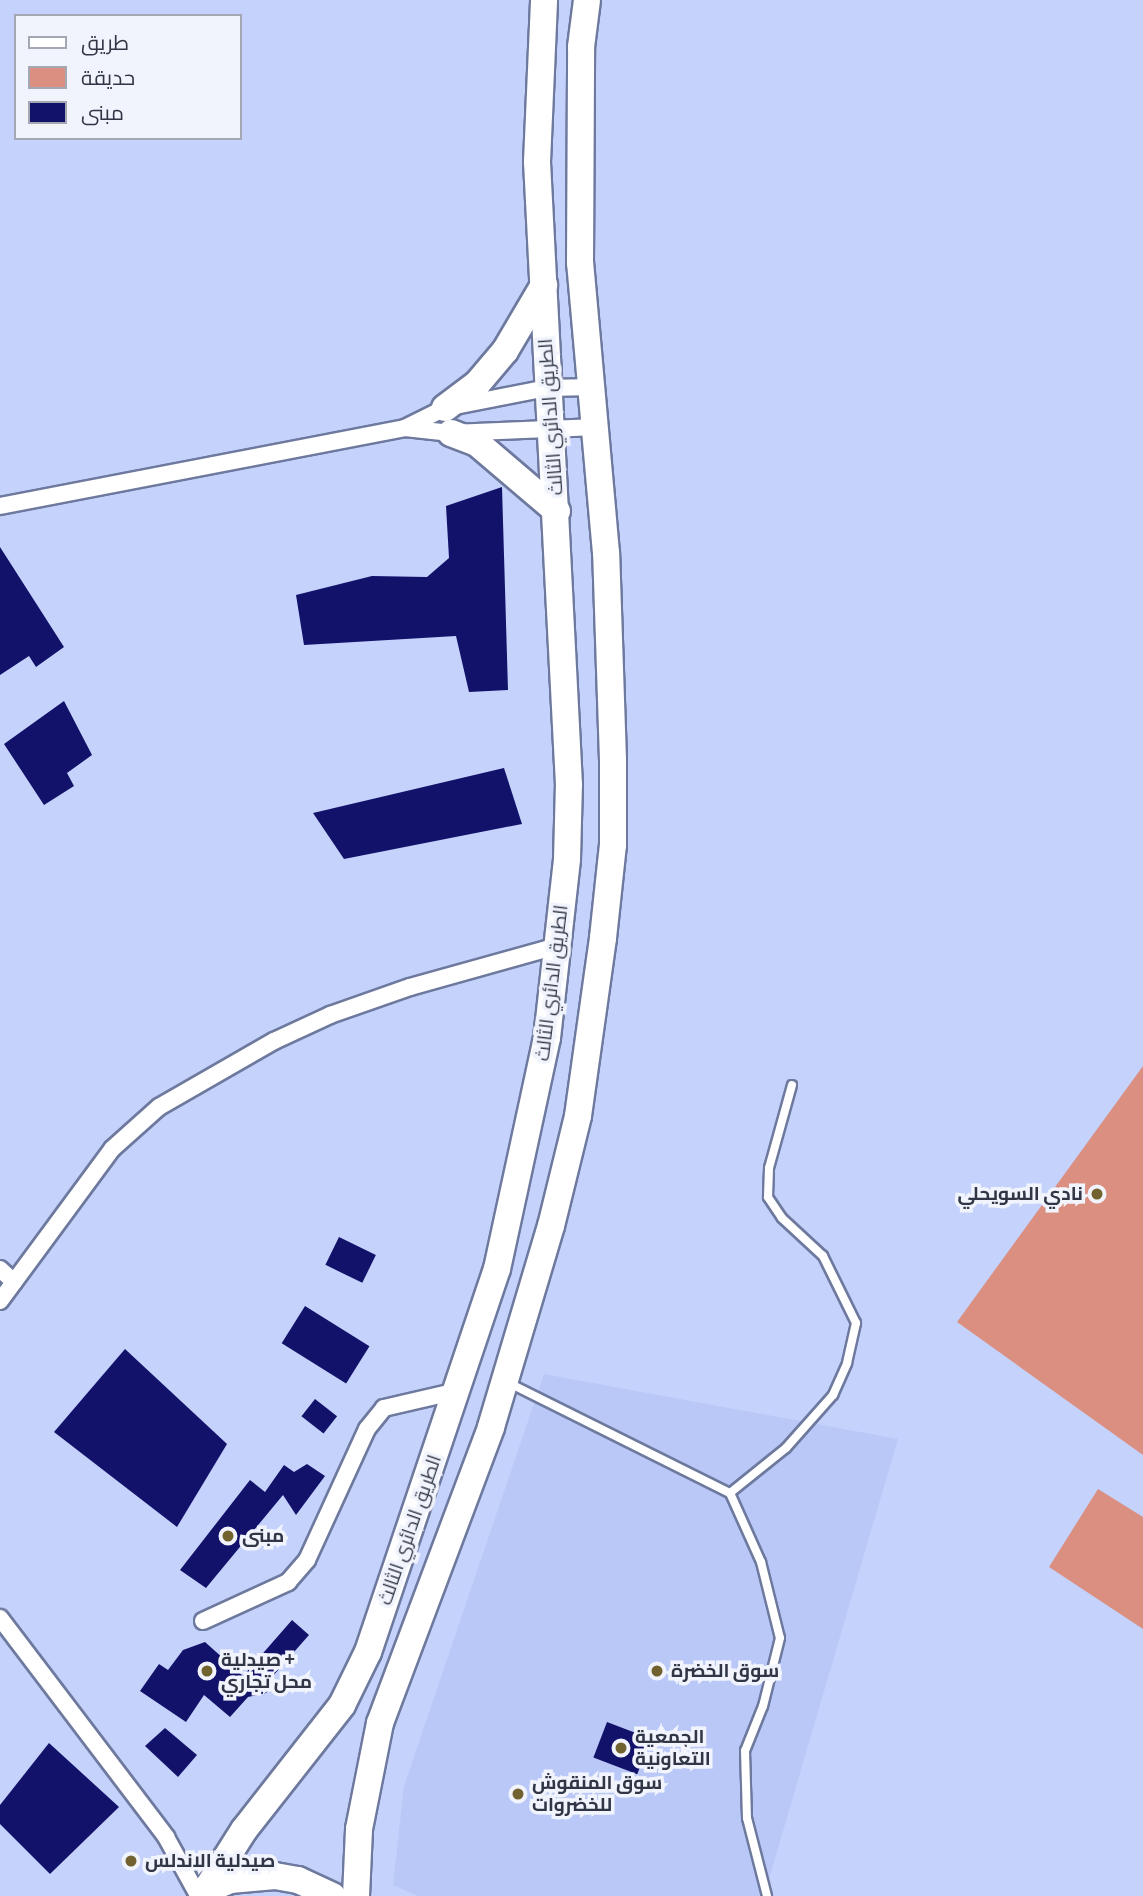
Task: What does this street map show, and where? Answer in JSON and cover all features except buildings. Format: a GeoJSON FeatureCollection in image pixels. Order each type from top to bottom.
{"type":"FeatureCollection","features":[{"type":"Feature","properties":{"kind":"main road","name":"الطريق الدائري الثالث"},"geometry":{"type":"LineString","coordinates":[[200,1894],[244,1830],[342,1705],[368,1652],[500,1256],[547,1038],[567,859],[569,785],[537,162],[544,0]]}},
{"type":"Feature","properties":{"kind":"main road","name":"الطريق الدائري الثالث"},"geometry":{"type":"LineString","coordinates":[[356,1896],[359,1829],[380,1723],[504,1381],[578,1116],[613,845],[606,553],[594,387],[580,263],[578,156],[587,0]]}},
{"type":"Feature","properties":{"kind":"main road"},"geometry":{"type":"LineString","coordinates":[[544,285],[505,351],[448,420],[557,511]]}},
{"type":"Feature","properties":{"kind":"main road"},"geometry":{"type":"LineString","coordinates":[[200,1894],[230,1880],[275,1876],[298,1880],[333,1896]]}},
{"type":"Feature","properties":{"kind":"street"},"geometry":{"type":"LineString","coordinates":[[0,506],[448,420],[547,388],[594,387]]}},
{"type":"Feature","properties":{"kind":"street"},"geometry":{"type":"LineString","coordinates":[[405,428],[448,420],[597,427]]}},
{"type":"Feature","properties":{"kind":"street"},"geometry":{"type":"LineString","coordinates":[[0,1301],[112,1149],[159,1107],[274,1041],[330,1015],[410,987],[557,946]]}},
{"type":"Feature","properties":{"kind":"street"},"geometry":{"type":"LineString","coordinates":[[0,1269],[14,1282]]}},
{"type":"Feature","properties":{"kind":"street"},"geometry":{"type":"LineString","coordinates":[[203,1621],[288,1582],[307,1560],[367,1429],[384,1408],[457,1391]]}},
{"type":"Feature","properties":{"kind":"street"},"geometry":{"type":"LineString","coordinates":[[0,1618],[166,1837],[200,1894]]}},
{"type":"Feature","properties":{"kind":"lane"},"geometry":{"type":"LineString","coordinates":[[730,1493],[786,1448],[833,1395],[847,1363],[856,1323],[823,1256],[782,1218],[768,1197],[769,1168],[792,1085]]}},
{"type":"Feature","properties":{"kind":"lane"},"geometry":{"type":"LineString","coordinates":[[504,1381],[730,1493],[761,1562],[780,1638],[763,1706],[745,1751],[747,1818],[766,1896]]}},
{"type":"Feature","properties":{"kind":"shaded area"},"geometry":{"type":"Polygon","coordinates":[[[544,1374],[898,1439],[764,1896],[418,1896],[393,1885],[404,1786],[544,1374]]]}},
{"type":"Feature","properties":{"kind":"green space","name":"نادي السويحلي"},"geometry":{"type":"Polygon","coordinates":[[[1143,1066],[1143,1455],[957,1322],[1143,1066]]]}},
{"type":"Feature","properties":{"kind":"green space"},"geometry":{"type":"Polygon","coordinates":[[[1098,1489],[1143,1517],[1143,1629],[1049,1567],[1098,1489]]]}},
{"type":"Feature","properties":{"kind":"place","name":"نادي السويحلي"},"geometry":{"type":"Point","coordinates":[1097,1194]}},
{"type":"Feature","properties":{"kind":"place","name":"مبنى"},"geometry":{"type":"Point","coordinates":[228,1536]}},
{"type":"Feature","properties":{"kind":"place","name":"صيدلية + محل تجاري"},"geometry":{"type":"Point","coordinates":[207,1671]}},
{"type":"Feature","properties":{"kind":"place","name":"سوق الخضرة"},"geometry":{"type":"Point","coordinates":[657,1671]}},
{"type":"Feature","properties":{"kind":"place","name":"الجمعية التعاونية"},"geometry":{"type":"Point","coordinates":[621,1748]}},
{"type":"Feature","properties":{"kind":"place","name":"سوق المنقوش للخضروات"},"geometry":{"type":"Point","coordinates":[518,1794]}},
{"type":"Feature","properties":{"kind":"place","name":"صيدلية الاندلس"},"geometry":{"type":"Point","coordinates":[131,1861]}}]}
